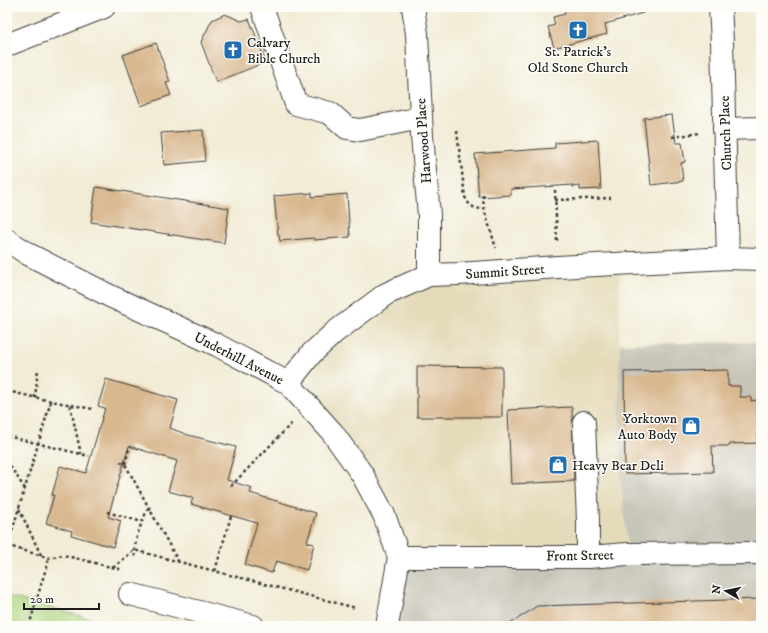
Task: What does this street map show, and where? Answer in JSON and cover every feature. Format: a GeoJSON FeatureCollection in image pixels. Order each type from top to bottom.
{"type":"FeatureCollection","features":[{"type":"Feature","properties":{"kind":"street"},"geometry":{"type":"LineString","coordinates":[[7,45],[104,7]]}},
{"type":"Feature","properties":{"kind":"street"},"geometry":{"type":"LineString","coordinates":[[262,7],[296,104],[330,113],[347,128],[360,130],[421,118]]}},
{"type":"Feature","properties":{"kind":"street","name":"Harwood Place"},"geometry":{"type":"LineString","coordinates":[[413,7],[417,34],[428,216],[429,275]]}},
{"type":"Feature","properties":{"kind":"street","name":"Church Place"},"geometry":{"type":"LineString","coordinates":[[720,7],[728,258]]}},
{"type":"Feature","properties":{"kind":"street"},"geometry":{"type":"LineString","coordinates":[[724,129],[761,128]]}},
{"type":"Feature","properties":{"kind":"street","name":"Underhill Avenue"},"geometry":{"type":"LineString","coordinates":[[7,240],[35,258],[110,296],[217,345],[288,383],[332,432],[362,474],[384,515],[399,557],[387,626]]}},
{"type":"Feature","properties":{"kind":"street","name":"Summit Street"},"geometry":{"type":"LineString","coordinates":[[288,383],[312,353],[335,332],[386,294],[429,275],[728,258],[761,259]]}},
{"type":"Feature","properties":{"kind":"street"},"geometry":{"type":"LineString","coordinates":[[584,422],[588,556]]}},
{"type":"Feature","properties":{"kind":"street","name":"Front Street"},"geometry":{"type":"LineString","coordinates":[[399,557],[588,556],[761,552]]}},
{"type":"Feature","properties":{"kind":"street"},"geometry":{"type":"LineString","coordinates":[[130,594],[253,626]]}},
{"type":"Feature","properties":{"kind":"path"},"geometry":{"type":"LineString","coordinates":[[672,137],[724,129]]}},
{"type":"Feature","properties":{"kind":"path"},"geometry":{"type":"LineString","coordinates":[[457,131],[465,197],[469,205],[477,209],[484,209]]}},
{"type":"Feature","properties":{"kind":"path"},"geometry":{"type":"LineString","coordinates":[[555,190],[558,267]]}},
{"type":"Feature","properties":{"kind":"path"},"geometry":{"type":"LineString","coordinates":[[483,195],[484,209],[504,271]]}},
{"type":"Feature","properties":{"kind":"path"},"geometry":{"type":"LineString","coordinates":[[555,200],[611,198]]}},
{"type":"Feature","properties":{"kind":"path"},"geometry":{"type":"LineString","coordinates":[[34,398],[38,369]]}},
{"type":"Feature","properties":{"kind":"path"},"geometry":{"type":"LineString","coordinates":[[7,391],[34,398],[93,409]]}},
{"type":"Feature","properties":{"kind":"path"},"geometry":{"type":"LineString","coordinates":[[51,401],[7,548],[12,547],[49,558],[62,555],[128,572]]}},
{"type":"Feature","properties":{"kind":"path"},"geometry":{"type":"LineString","coordinates":[[70,405],[81,454]]}},
{"type":"Feature","properties":{"kind":"path"},"geometry":{"type":"LineString","coordinates":[[231,486],[292,423]]}},
{"type":"Feature","properties":{"kind":"path"},"geometry":{"type":"LineString","coordinates":[[7,436],[89,456]]}},
{"type":"Feature","properties":{"kind":"path"},"geometry":{"type":"LineString","coordinates":[[125,464],[129,449]]}},
{"type":"Feature","properties":{"kind":"path"},"geometry":{"type":"LineString","coordinates":[[7,461],[25,489]]}},
{"type":"Feature","properties":{"kind":"path"},"geometry":{"type":"LineString","coordinates":[[120,462],[125,464],[178,561]]}},
{"type":"Feature","properties":{"kind":"path"},"geometry":{"type":"LineString","coordinates":[[136,557],[134,550],[148,507]]}},
{"type":"Feature","properties":{"kind":"path"},"geometry":{"type":"LineString","coordinates":[[19,509],[42,556]]}},
{"type":"Feature","properties":{"kind":"path"},"geometry":{"type":"LineString","coordinates":[[107,512],[142,522]]}},
{"type":"Feature","properties":{"kind":"path"},"geometry":{"type":"LineString","coordinates":[[216,571],[231,516]]}},
{"type":"Feature","properties":{"kind":"path"},"geometry":{"type":"LineString","coordinates":[[134,550],[356,608]]}},
{"type":"Feature","properties":{"kind":"path"},"geometry":{"type":"LineString","coordinates":[[113,568],[134,550]]}},
{"type":"Feature","properties":{"kind":"path"},"geometry":{"type":"LineString","coordinates":[[29,626],[49,558]]}},
{"type":"Feature","properties":{"kind":"shaded area"},"geometry":{"type":"Polygon","coordinates":[[[620,265],[620,469],[628,554],[399,557],[384,515],[288,383],[302,366],[429,275],[620,265]]]}},
{"type":"Feature","properties":{"kind":"shaded area"},"geometry":{"type":"Polygon","coordinates":[[[761,342],[761,626],[383,626],[399,557],[628,554],[620,469],[620,344],[761,342]]]}},
{"type":"Feature","properties":{"kind":"green space"},"geometry":{"type":"Polygon","coordinates":[[[7,596],[118,626],[7,626],[7,596]]]}},
{"type":"Feature","properties":{"kind":"building","name":"St. Patrick's Old Stone Church"},"geometry":{"type":"Polygon","coordinates":[[[563,7],[642,7],[643,13],[605,24],[607,34],[554,48],[548,27],[555,25],[553,17],[565,14],[563,7]]]}},
{"type":"Feature","properties":{"kind":"building","name":"Calvary Bible Church"},"geometry":{"type":"Polygon","coordinates":[[[225,14],[241,21],[249,19],[266,62],[216,82],[201,42],[212,20],[225,14]]]}},
{"type":"Feature","properties":{"kind":"building"},"geometry":{"type":"Polygon","coordinates":[[[156,43],[170,82],[166,83],[171,95],[141,106],[123,55],[156,43]]]}},
{"type":"Feature","properties":{"kind":"building"},"geometry":{"type":"Polygon","coordinates":[[[672,115],[676,143],[682,143],[685,162],[681,163],[683,181],[651,185],[644,118],[672,115]]]}},
{"type":"Feature","properties":{"kind":"building"},"geometry":{"type":"Polygon","coordinates":[[[203,130],[205,161],[164,165],[161,133],[203,130]]]}},
{"type":"Feature","properties":{"kind":"building"},"geometry":{"type":"Polygon","coordinates":[[[598,140],[601,189],[580,190],[580,186],[573,187],[573,185],[511,189],[511,195],[479,197],[475,154],[555,148],[555,143],[598,140]]]}},
{"type":"Feature","properties":{"kind":"building"},"geometry":{"type":"Polygon","coordinates":[[[96,187],[229,208],[224,243],[91,222],[96,187]]]}},
{"type":"Feature","properties":{"kind":"building"},"geometry":{"type":"Polygon","coordinates":[[[312,193],[312,197],[347,194],[350,237],[280,241],[274,196],[312,193]]]}},
{"type":"Feature","properties":{"kind":"building"},"geometry":{"type":"Polygon","coordinates":[[[417,366],[502,367],[502,417],[417,417],[417,366]]]}},
{"type":"Feature","properties":{"kind":"building","name":"Yorktown Auto Body"},"geometry":{"type":"Polygon","coordinates":[[[728,370],[728,386],[740,386],[740,397],[751,397],[751,401],[757,400],[758,443],[712,446],[713,472],[625,474],[624,372],[728,370]]]}},
{"type":"Feature","properties":{"kind":"building"},"geometry":{"type":"Polygon","coordinates":[[[106,379],[178,400],[170,428],[188,435],[236,447],[227,480],[252,488],[250,493],[316,513],[307,542],[314,544],[307,570],[276,561],[272,573],[245,565],[257,523],[191,504],[193,498],[168,491],[177,461],[129,446],[108,517],[121,521],[113,547],[71,535],[72,531],[46,523],[60,466],[86,473],[105,408],[98,406],[106,379]]]}},
{"type":"Feature","properties":{"kind":"building"},"geometry":{"type":"Polygon","coordinates":[[[572,407],[574,481],[511,484],[508,410],[572,407]]]}},
{"type":"Feature","properties":{"kind":"building"},"geometry":{"type":"Polygon","coordinates":[[[759,599],[759,626],[507,626],[537,606],[759,599]]]}},
{"type":"Feature","properties":{"kind":"place","name":"St. Patrick's Old Stone Church"},"geometry":{"type":"Point","coordinates":[578,30]}},
{"type":"Feature","properties":{"kind":"place","name":"Calvary Bible Church"},"geometry":{"type":"Point","coordinates":[233,50]}},
{"type":"Feature","properties":{"kind":"place","name":"Yorktown Auto Body"},"geometry":{"type":"Point","coordinates":[691,426]}},
{"type":"Feature","properties":{"kind":"place","name":"Heavy Bear Deli"},"geometry":{"type":"Point","coordinates":[558,465]}}]}
